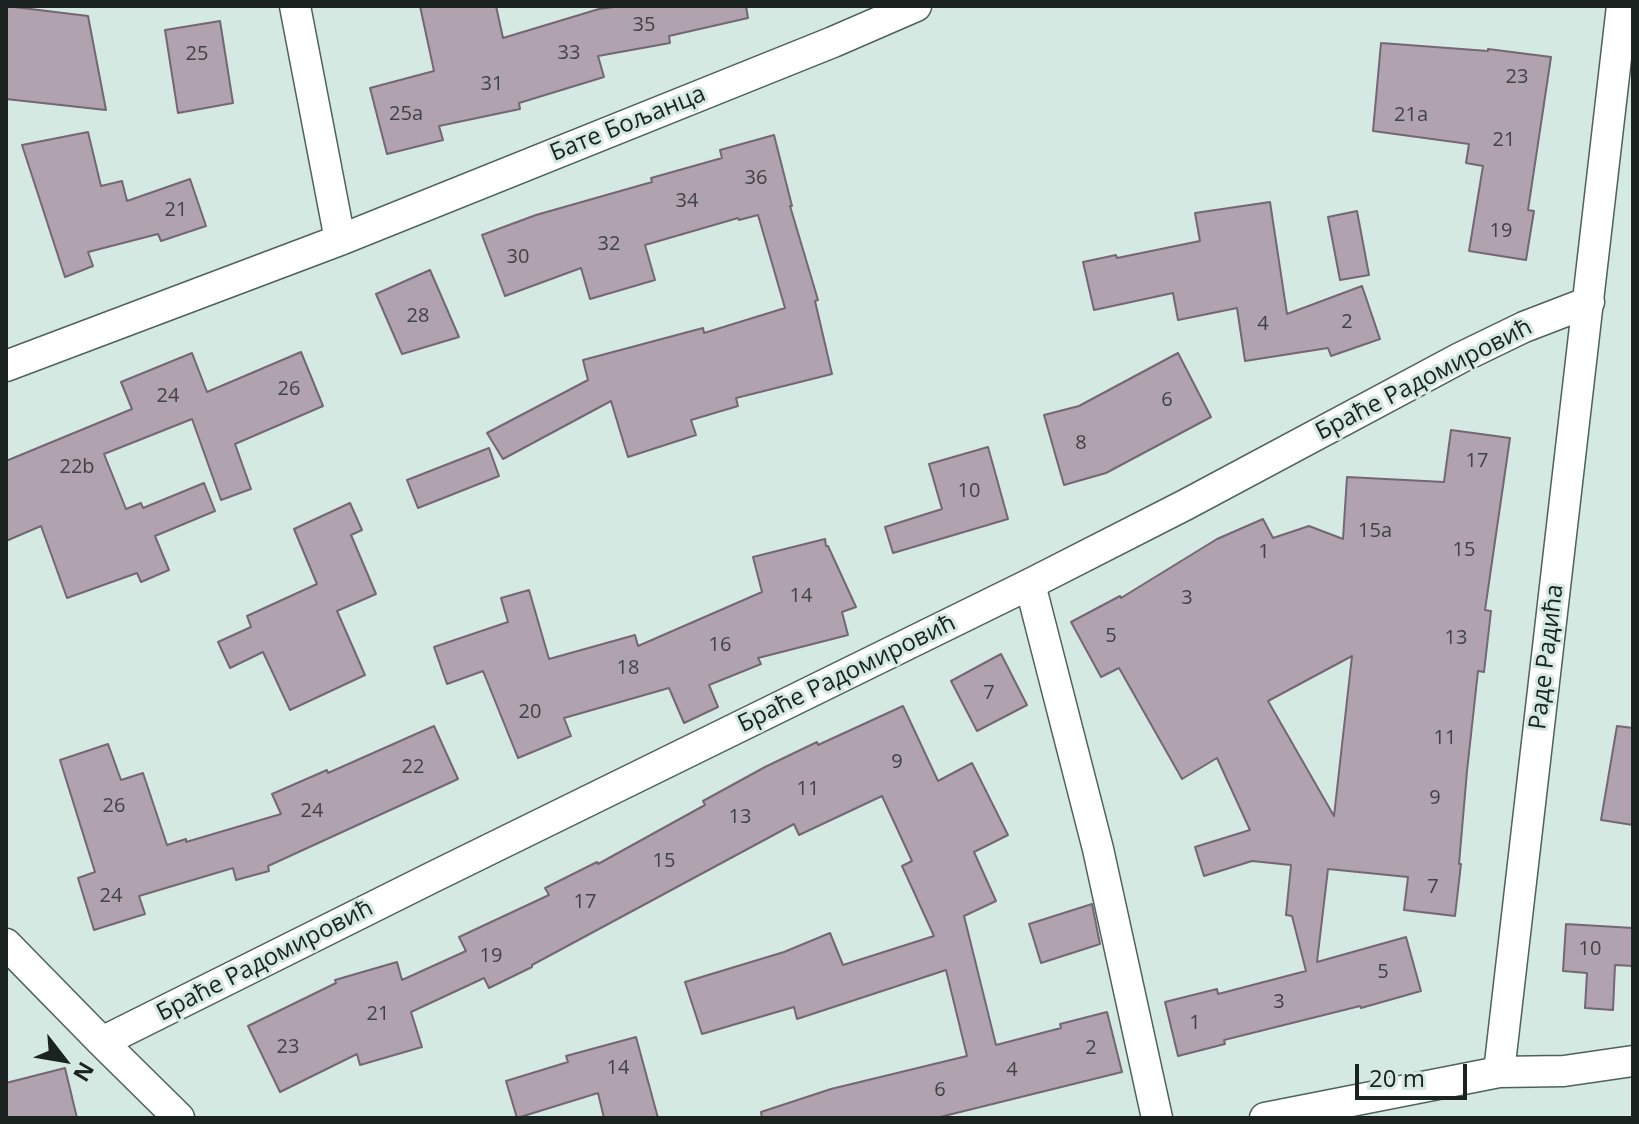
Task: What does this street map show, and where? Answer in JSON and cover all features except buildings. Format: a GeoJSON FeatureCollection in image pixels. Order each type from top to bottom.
{"type":"FeatureCollection","features":[{"type":"Feature","properties":{"kind":"street"},"geometry":{"type":"LineString","coordinates":[[295,6],[340,240]]}},
{"type":"Feature","properties":{"kind":"street","name":"Бате Бољанца"},"geometry":{"type":"LineString","coordinates":[[6,366],[340,240],[916,6]]}},
{"type":"Feature","properties":{"kind":"street","name":"Раде Радића"},"geometry":{"type":"LineString","coordinates":[[1499,1072],[1622,6]]}},
{"type":"Feature","properties":{"kind":"street","name":"Браће Радомировић"},"geometry":{"type":"LineString","coordinates":[[102,1042],[1030,584],[1460,358],[1524,327],[1589,302]]}},
{"type":"Feature","properties":{"kind":"street"},"geometry":{"type":"LineString","coordinates":[[1030,584],[1098,849],[1157,1118]]}},
{"type":"Feature","properties":{"kind":"street"},"geometry":{"type":"LineString","coordinates":[[6,944],[179,1118]]}},
{"type":"Feature","properties":{"kind":"street"},"geometry":{"type":"LineString","coordinates":[[1265,1118],[1499,1072],[1564,1071],[1633,1061]]}}]}
